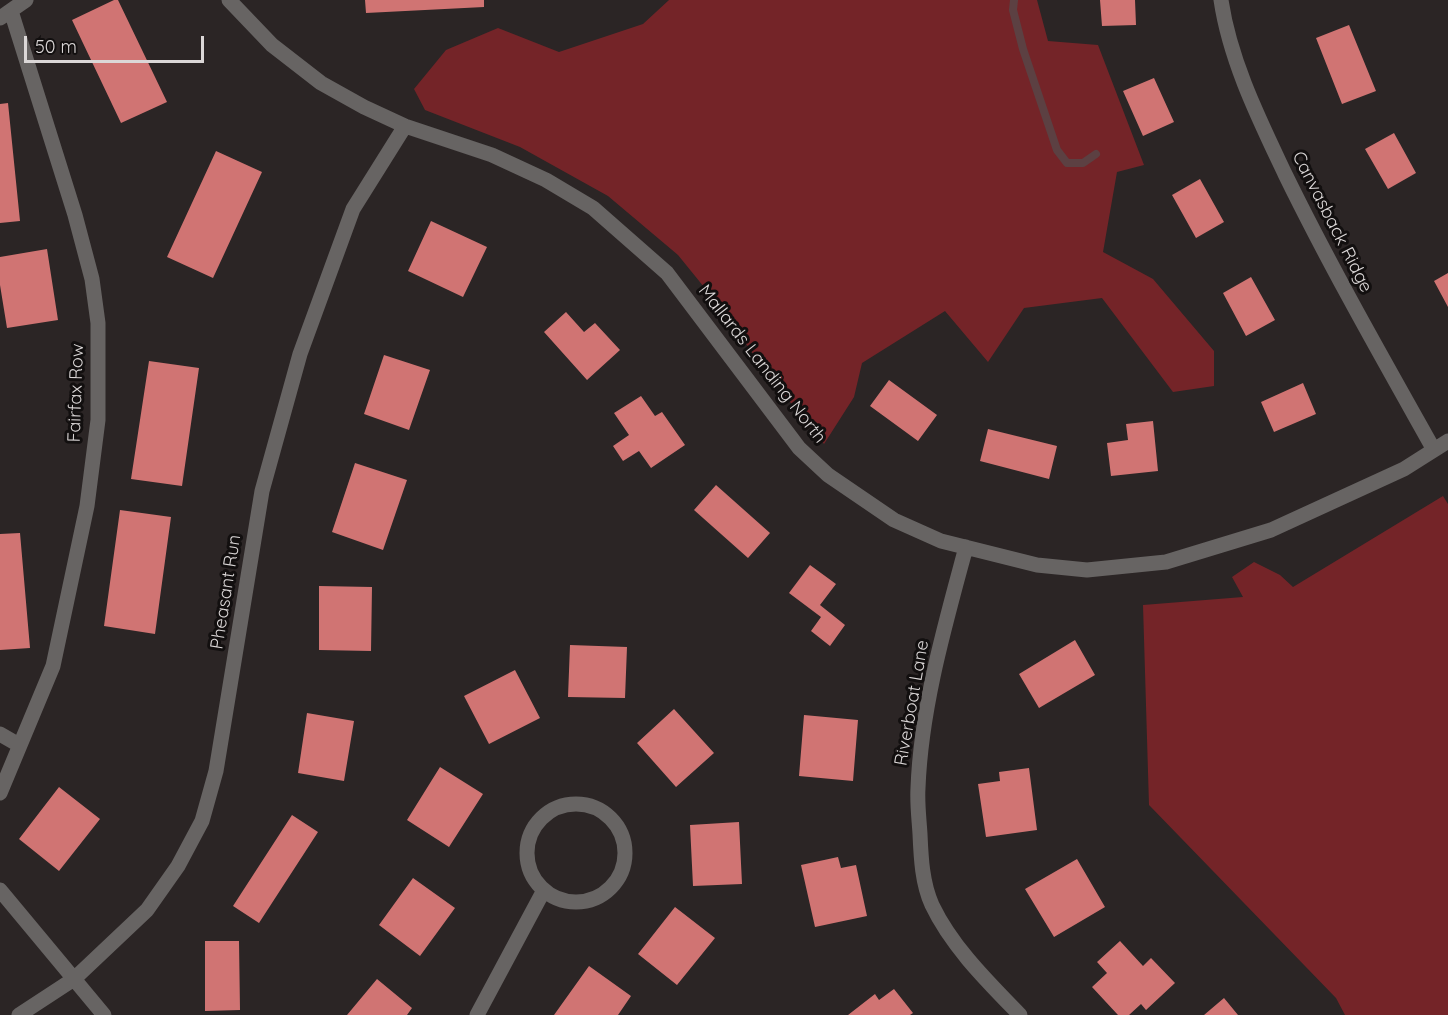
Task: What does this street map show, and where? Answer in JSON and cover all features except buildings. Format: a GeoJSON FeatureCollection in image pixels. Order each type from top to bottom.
{"type":"FeatureCollection","features":[{"type":"Feature","properties":{"kind":"street","name":"Fairfax Row"},"geometry":{"type":"LineString","coordinates":[[0,794],[53,666],[87,506],[98,420],[98,334],[92,279],[75,215],[5,14],[27,0]]}},
{"type":"Feature","properties":{"kind":"street","name":"Mallards Landing North"},"geometry":{"type":"LineString","coordinates":[[229,0],[272,45],[321,83],[363,107],[405,126],[492,155],[546,180],[593,208],[667,273],[799,448],[828,475],[894,520],[941,541],[1037,565],[1087,570],[1166,562],[1271,530],[1404,469],[1448,441]]}},
{"type":"Feature","properties":{"kind":"street","name":"Canvasback Ridge"},"geometry":{"type":"LineString","coordinates":[[1221,0],[1235,55],[1261,124],[1321,249],[1434,450]]}},
{"type":"Feature","properties":{"kind":"street","name":"Pheasant Run"},"geometry":{"type":"LineString","coordinates":[[19,1015],[74,979],[147,910],[178,866],[202,821],[216,771],[262,491],[300,354],[353,209],[405,126]]}},
{"type":"Feature","properties":{"kind":"street","name":"Riverboat Lane"},"geometry":{"type":"LineString","coordinates":[[966,547],[947,619],[923,732],[918,789],[921,862],[931,903],[948,934],[987,981],[1020,1015]]}},
{"type":"Feature","properties":{"kind":"street"},"geometry":{"type":"LineString","coordinates":[[0,734],[19,745]]}},
{"type":"Feature","properties":{"kind":"street"},"geometry":{"type":"LineString","coordinates":[[568,804],[584,804],[599,809],[612,819],[621,833],[625,849],[624,866],[617,880],[605,893],[591,900],[574,902],[558,899],[544,890],[533,878],[527,863],[527,847],[531,831],[540,819],[553,809],[568,804]]}},
{"type":"Feature","properties":{"kind":"street"},"geometry":{"type":"LineString","coordinates":[[0,890],[104,1015]]}},
{"type":"Feature","properties":{"kind":"street"},"geometry":{"type":"LineString","coordinates":[[477,1015],[544,890]]}},
{"type":"Feature","properties":{"kind":"shaded area"},"geometry":{"type":"Polygon","coordinates":[[[669,0],[1037,0],[1048,41],[1098,45],[1144,165],[1117,172],[1103,252],[1153,279],[1214,351],[1214,386],[1173,392],[1102,298],[1024,308],[988,362],[945,311],[862,363],[854,397],[824,444],[765,371],[721,308],[678,255],[608,196],[520,147],[425,110],[414,89],[446,50],[498,28],[559,52],[643,24],[669,0]]]}},
{"type":"Feature","properties":{"kind":"shaded area"},"geometry":{"type":"Polygon","coordinates":[[[1443,496],[1448,504],[1448,1015],[1345,1015],[1336,998],[1149,805],[1143,605],[1243,597],[1232,577],[1254,562],[1280,575],[1293,587],[1443,496]]]}},
{"type":"Feature","properties":{"kind":"waterway"},"geometry":{"type":"LineString","coordinates":[[1014,0],[1013,10],[1023,49],[1057,150],[1067,163],[1083,163],[1096,154]]}}]}
